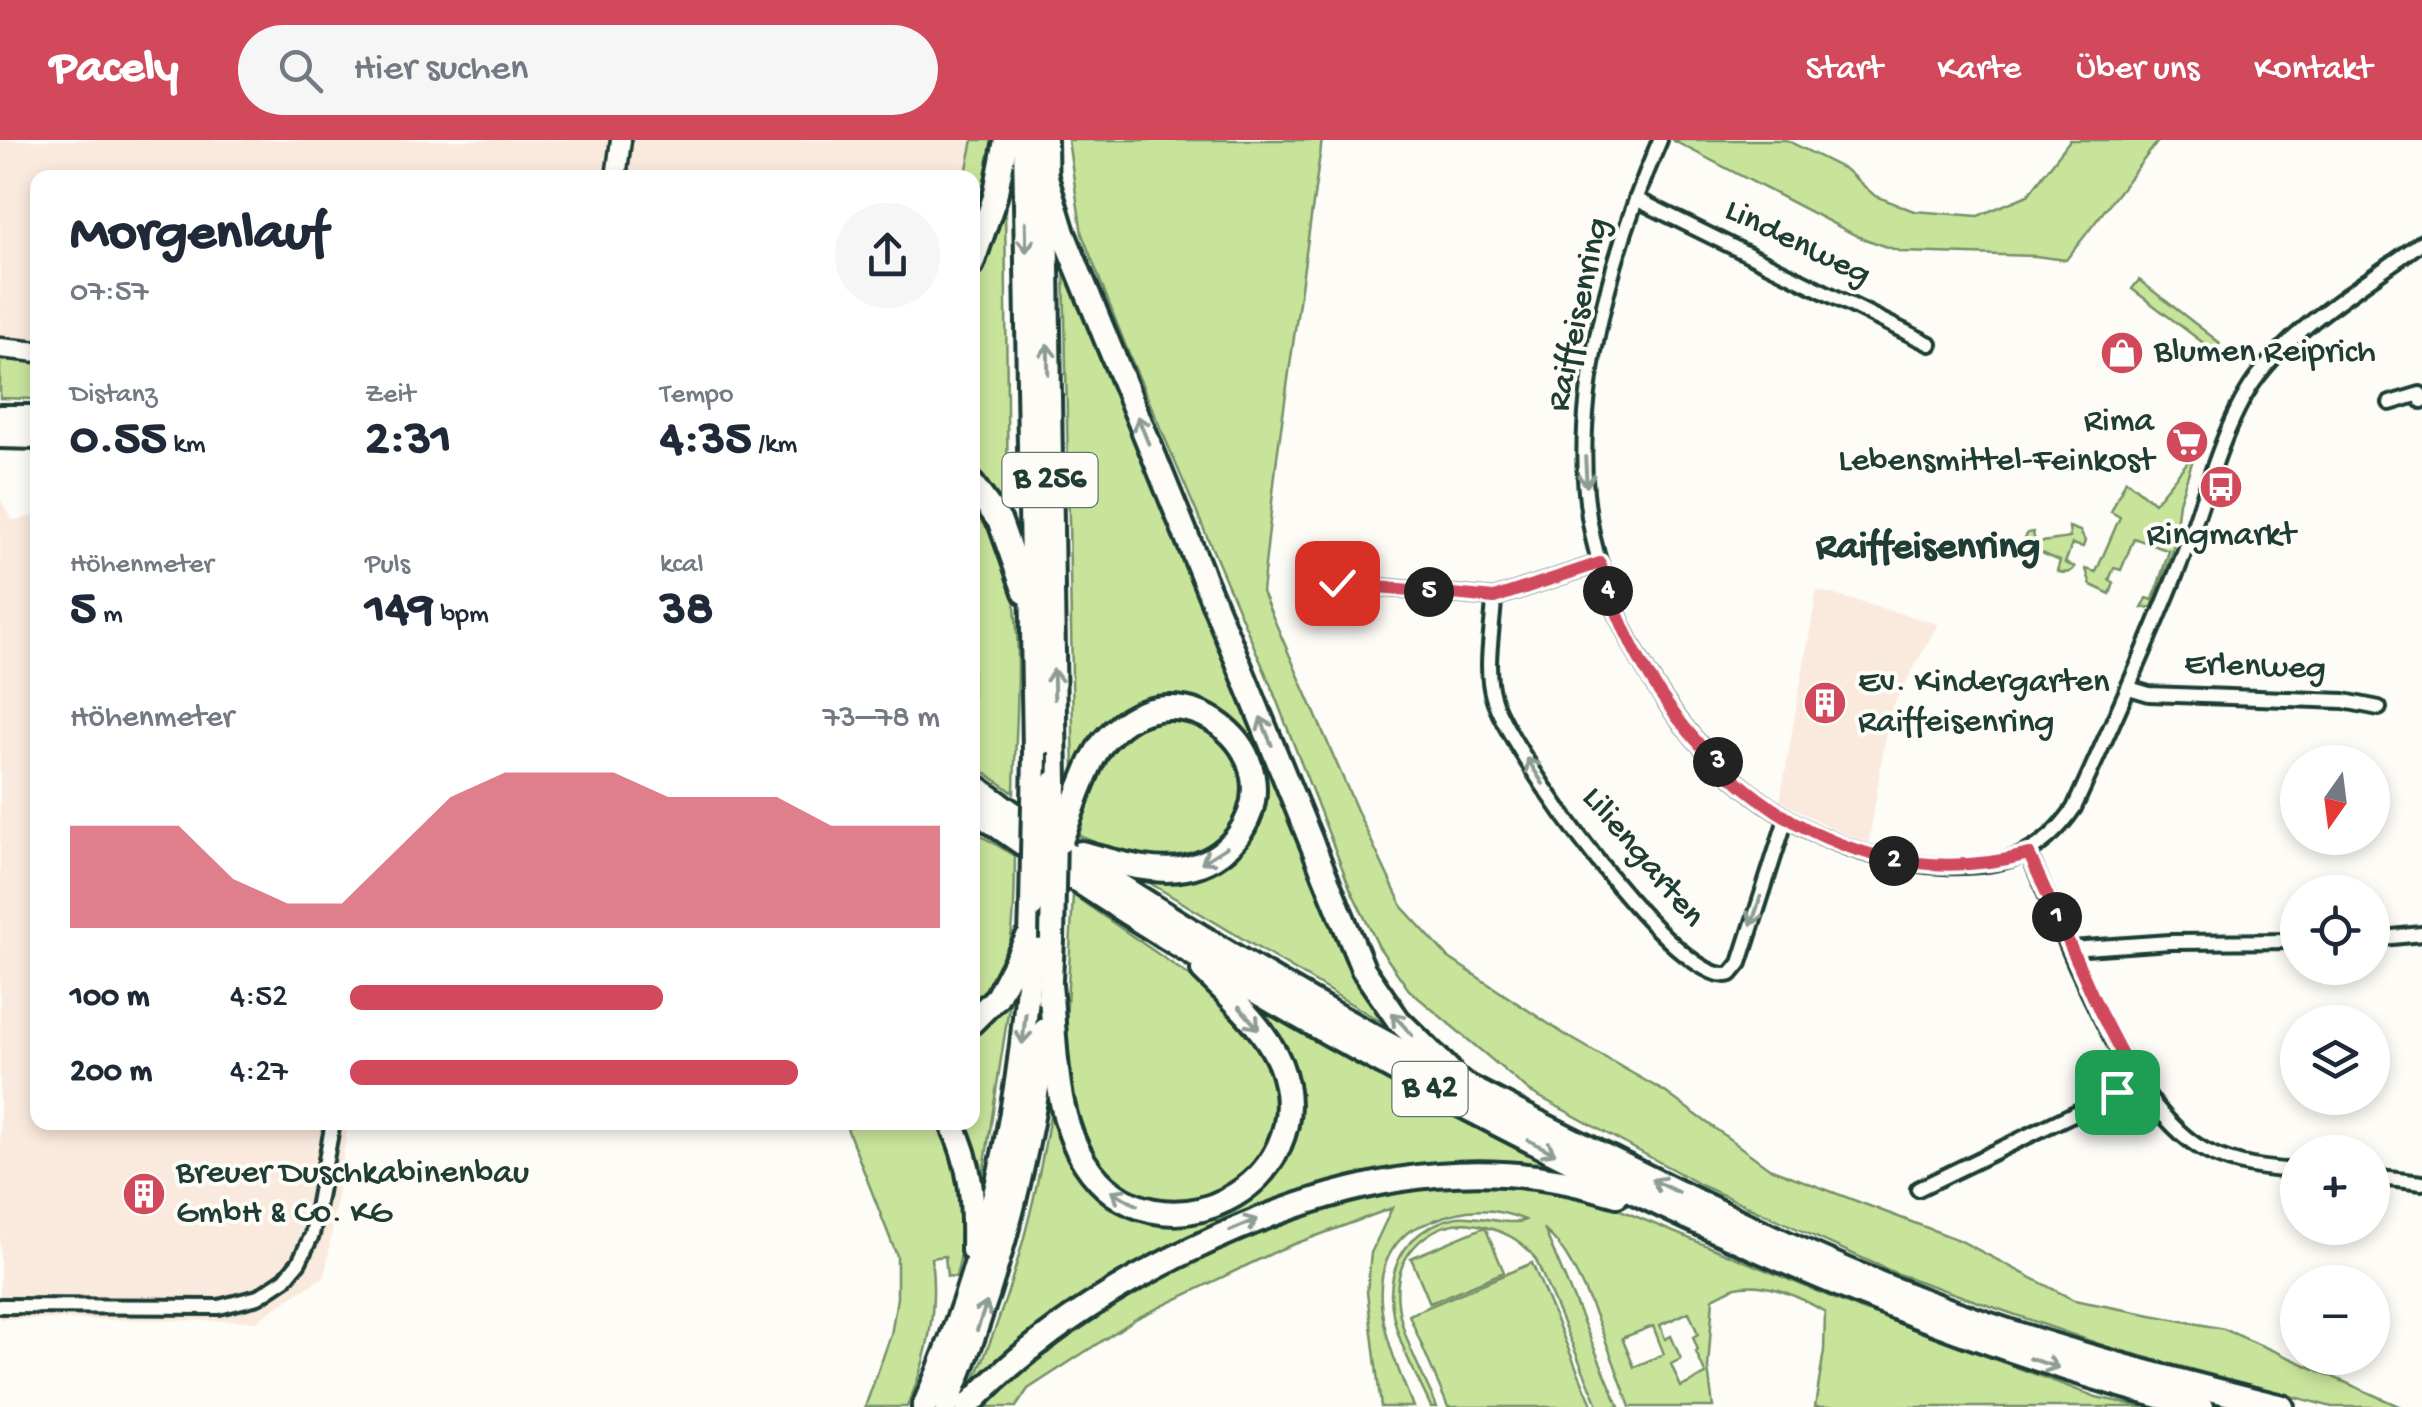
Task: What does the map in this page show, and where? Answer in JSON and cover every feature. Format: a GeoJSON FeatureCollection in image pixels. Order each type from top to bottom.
{"type":"FeatureCollection","features":[{"type":"Feature","properties":{"kind":"highway"},"geometry":{"type":"LineString","coordinates":[[980,241],[995,197],[1006,140]]}},
{"type":"Feature","properties":{"kind":"highway","name":"B 256"},"geometry":{"type":"LineString","coordinates":[[946,1407],[1004,1248],[1028,1140],[1050,985],[1042,936],[1032,906],[1034,752],[1024,140]]}},
{"type":"Feature","properties":{"kind":"highway","name":"B 256"},"geometry":{"type":"LineString","coordinates":[[924,1407],[972,1281],[994,1205],[1042,936],[1062,854],[1055,782],[1045,140]]}},
{"type":"Feature","properties":{"kind":"highway"},"geometry":{"type":"LineString","coordinates":[[1046,178],[1069,247],[1363,969],[1408,1032],[1473,1091]]}},
{"type":"Feature","properties":{"kind":"highway"},"geometry":{"type":"LineString","coordinates":[[0,436],[24,425]]}},
{"type":"Feature","properties":{"kind":"highway"},"geometry":{"type":"LineString","coordinates":[[980,495],[1000,522],[1032,611]]}},
{"type":"Feature","properties":{"kind":"highway"},"geometry":{"type":"LineString","coordinates":[[1164,708],[1201,713],[1217,721],[1241,746],[1252,779],[1249,814],[1242,830],[1218,856],[1184,868],[1150,868],[1062,854],[1079,790],[1108,736],[1132,718],[1164,708]]}},
{"type":"Feature","properties":{"kind":"highway","name":"B 42"},"geometry":{"type":"LineString","coordinates":[[980,790],[1062,854],[1372,1038],[1888,1297]]}},
{"type":"Feature","properties":{"kind":"highway","name":"B 42"},"geometry":{"type":"LineString","coordinates":[[980,814],[1181,948],[1360,1052],[1686,1218],[2073,1372],[2202,1407]]}},
{"type":"Feature","properties":{"kind":"highway"},"geometry":{"type":"LineString","coordinates":[[980,822],[1004,830]]}},
{"type":"Feature","properties":{"kind":"highway"},"geometry":{"type":"LineString","coordinates":[[980,1014],[1042,936]]}},
{"type":"Feature","properties":{"kind":"highway"},"geometry":{"type":"LineString","coordinates":[[1050,985],[1064,1106],[1085,1163],[1105,1186],[1144,1208],[1174,1213],[1206,1209],[1248,1188],[1269,1163],[1286,1120],[1286,1090],[1279,1062],[1264,1036],[1181,948]]}},
{"type":"Feature","properties":{"kind":"highway"},"geometry":{"type":"LineString","coordinates":[[956,1130],[970,1173],[974,1210],[972,1281]]}},
{"type":"Feature","properties":{"kind":"highway"},"geometry":{"type":"LineString","coordinates":[[967,1407],[1033,1345],[1125,1284],[1253,1221],[1345,1188],[1432,1174],[1516,1175],[1578,1184],[1686,1218]]}},
{"type":"Feature","properties":{"kind":"highway","name":"B 42"},"geometry":{"type":"LineString","coordinates":[[1922,1310],[2282,1407]]}},
{"type":"Feature","properties":{"kind":"street"},"geometry":{"type":"LineString","coordinates":[[617,170],[621,140]]}},
{"type":"Feature","properties":{"kind":"street","name":"Raiffeisenring"},"geometry":{"type":"LineString","coordinates":[[1660,140],[1636,199],[1610,286],[1587,408],[1590,518],[1619,619],[1659,694],[1704,750],[1746,789],[1786,819],[1838,844],[1913,864],[1976,866],[2029,854],[2062,826],[2129,688],[2248,389],[2292,341],[2422,242]]}},
{"type":"Feature","properties":{"kind":"street","name":"Lindenweg"},"geometry":{"type":"LineString","coordinates":[[1636,199],[1930,344]]}},
{"type":"Feature","properties":{"kind":"street"},"geometry":{"type":"LineString","coordinates":[[0,348],[30,351]]}},
{"type":"Feature","properties":{"kind":"street"},"geometry":{"type":"LineString","coordinates":[[2390,403],[2420,394],[2422,401]]}},
{"type":"Feature","properties":{"kind":"street"},"geometry":{"type":"LineString","coordinates":[[1337,583],[1494,598],[1600,563]]}},
{"type":"Feature","properties":{"kind":"street","name":"Liliengarten"},"geometry":{"type":"LineString","coordinates":[[1494,598],[1490,679],[1500,713],[1547,790],[1620,888],[1672,944],[1716,975],[1731,974],[1740,963],[1786,819]]}},
{"type":"Feature","properties":{"kind":"street","name":"Erlenweg"},"geometry":{"type":"LineString","coordinates":[[2129,688],[2150,694],[2344,701],[2379,708]]}},
{"type":"Feature","properties":{"kind":"street"},"geometry":{"type":"LineString","coordinates":[[2029,854],[2137,1083],[2172,1127],[2208,1152],[2249,1167],[2280,1170]]}},
{"type":"Feature","properties":{"kind":"street"},"geometry":{"type":"LineString","coordinates":[[2390,937],[2422,934]]}},
{"type":"Feature","properties":{"kind":"street"},"geometry":{"type":"LineString","coordinates":[[2071,949],[2280,941]]}},
{"type":"Feature","properties":{"kind":"street"},"geometry":{"type":"LineString","coordinates":[[1918,1189],[2137,1083]]}},
{"type":"Feature","properties":{"kind":"street"},"geometry":{"type":"LineString","coordinates":[[0,1306],[218,1308],[258,1298],[300,1262],[312,1234],[332,1130]]}},
{"type":"Feature","properties":{"kind":"street"},"geometry":{"type":"LineString","coordinates":[[2390,1179],[2422,1182]]}},
{"type":"Feature","properties":{"kind":"shaded area"},"geometry":{"type":"Polygon","coordinates":[[[0,140],[973,140],[967,170],[30,170],[30,362],[0,360],[0,140]]]}},
{"type":"Feature","properties":{"kind":"shaded area"},"geometry":{"type":"Polygon","coordinates":[[[0,499],[12,520],[30,517],[30,1130],[347,1130],[325,1276],[256,1321],[0,1319],[0,499]]]}},
{"type":"Feature","properties":{"kind":"shaded area"},"geometry":{"type":"Polygon","coordinates":[[[1817,590],[1938,624],[1889,713],[1869,843],[1780,801],[1817,590]]]}},
{"type":"Feature","properties":{"kind":"green space"},"geometry":{"type":"Polygon","coordinates":[[[973,140],[996,140],[980,213],[980,170],[967,170],[973,140]]]}},
{"type":"Feature","properties":{"kind":"green space"},"geometry":{"type":"Polygon","coordinates":[[[1068,140],[1322,140],[1262,592],[1403,908],[1449,958],[1564,1034],[1665,1092],[1769,1168],[1959,1240],[2074,1300],[2224,1329],[2280,1354],[2280,1375],[2328,1375],[2401,1407],[2332,1407],[2108,1347],[1895,1273],[1703,1186],[1529,1091],[1409,990],[1379,947],[1350,888],[1271,686],[1128,352],[1082,234],[1068,140]]]}},
{"type":"Feature","properties":{"kind":"green space"},"geometry":{"type":"Polygon","coordinates":[[[1672,140],[1786,140],[1846,170],[1875,196],[1914,211],[1978,216],[2028,195],[2070,140],[2159,140],[2066,260],[1902,252],[1859,237],[1672,140]]]}},
{"type":"Feature","properties":{"kind":"green space"},"geometry":{"type":"Polygon","coordinates":[[[1005,199],[1008,512],[980,479],[980,263],[1005,199]]]}},
{"type":"Feature","properties":{"kind":"green space"},"geometry":{"type":"Polygon","coordinates":[[[1064,263],[1393,1029],[1138,876],[1240,845],[1250,752],[1161,699],[1074,779],[1064,263]]]}},
{"type":"Feature","properties":{"kind":"green space"},"geometry":{"type":"Polygon","coordinates":[[[2139,280],[2220,343],[2214,351],[2132,289],[2139,280]]]}},
{"type":"Feature","properties":{"kind":"green space"},"geometry":{"type":"Polygon","coordinates":[[[0,360],[30,362],[30,399],[0,398],[0,360]]]}},
{"type":"Feature","properties":{"kind":"green space"},"geometry":{"type":"Polygon","coordinates":[[[2195,453],[2179,502],[2173,551],[2152,607],[2142,608],[2147,598],[2153,600],[2169,551],[2134,538],[2121,570],[2114,568],[2109,580],[2114,583],[2110,594],[2091,585],[2086,569],[2096,572],[2120,517],[2111,512],[2126,480],[2154,503],[2195,453]]]}},
{"type":"Feature","properties":{"kind":"green space"},"geometry":{"type":"Polygon","coordinates":[[[980,507],[1001,548],[1015,604],[1018,668],[1014,793],[980,769],[980,507]]]}},
{"type":"Feature","properties":{"kind":"green space"},"geometry":{"type":"Polygon","coordinates":[[[2069,527],[2080,531],[2085,541],[2083,547],[2072,544],[2065,563],[2075,567],[2071,571],[2057,571],[2060,561],[2033,549],[2029,559],[2024,554],[2022,542],[2028,533],[2033,532],[2035,543],[2070,538],[2069,527]]]}},
{"type":"Feature","properties":{"kind":"green space"},"geometry":{"type":"Polygon","coordinates":[[[1150,718],[1189,718],[1209,731],[1228,748],[1239,766],[1243,786],[1241,806],[1233,825],[1219,841],[1176,861],[1139,859],[1079,836],[1101,768],[1120,742],[1150,718]]]}},
{"type":"Feature","properties":{"kind":"green space"},"geometry":{"type":"Polygon","coordinates":[[[980,835],[1015,856],[1008,952],[992,990],[980,1005],[980,835]]]}},
{"type":"Feature","properties":{"kind":"green space"},"geometry":{"type":"Polygon","coordinates":[[[1073,895],[1220,997],[1243,1020],[1275,1072],[1278,1119],[1259,1166],[1220,1196],[1174,1204],[1134,1196],[1098,1171],[1073,1118],[1065,1042],[1073,895]]]}},
{"type":"Feature","properties":{"kind":"green space"},"geometry":{"type":"Polygon","coordinates":[[[1235,994],[1442,1111],[1571,1174],[1539,1169],[1247,1215],[971,1388],[1022,1245],[1053,1096],[1067,1141],[1160,1221],[1185,1221],[1225,1213],[1256,1191],[1294,1112],[1235,994]]]}},
{"type":"Feature","properties":{"kind":"green space"},"geometry":{"type":"Polygon","coordinates":[[[1005,999],[1010,1000],[981,1189],[960,1130],[980,1130],[980,1028],[1005,999]]]}},
{"type":"Feature","properties":{"kind":"green space"},"geometry":{"type":"Polygon","coordinates":[[[848,1130],[943,1130],[964,1189],[963,1245],[956,1277],[947,1276],[945,1256],[931,1258],[930,1334],[907,1407],[865,1407],[891,1335],[897,1298],[897,1256],[848,1130]]]}},
{"type":"Feature","properties":{"kind":"green space"},"geometry":{"type":"Polygon","coordinates":[[[1488,1182],[1584,1195],[1860,1309],[2096,1397],[2144,1407],[1815,1407],[1824,1351],[1825,1312],[1782,1291],[1747,1285],[1713,1298],[1708,1368],[1713,1407],[1630,1407],[1582,1286],[1558,1243],[1545,1231],[1619,1407],[1599,1407],[1536,1260],[1520,1243],[1493,1229],[1462,1223],[1440,1228],[1408,1254],[1399,1274],[1401,1319],[1437,1407],[1431,1407],[1397,1329],[1391,1288],[1395,1268],[1405,1249],[1421,1232],[1442,1221],[1457,1217],[1525,1220],[1491,1211],[1458,1213],[1410,1231],[1391,1251],[1383,1272],[1383,1318],[1413,1407],[1381,1407],[1367,1292],[1371,1253],[1392,1208],[1281,1249],[1137,1318],[1028,1389],[1016,1407],[985,1407],[1015,1371],[1126,1294],[1200,1254],[1276,1222],[1402,1186],[1488,1182]],[[1689,1312],[1660,1325],[1665,1339],[1671,1336],[1681,1359],[1671,1364],[1681,1387],[1706,1375],[1696,1352],[1693,1337],[1698,1334],[1689,1312]],[[1653,1326],[1622,1338],[1634,1367],[1664,1354],[1653,1326]]]}},
{"type":"Feature","properties":{"kind":"green space"},"geometry":{"type":"Polygon","coordinates":[[[1485,1227],[1504,1272],[1430,1303],[1411,1258],[1485,1227]]]}},
{"type":"Feature","properties":{"kind":"green space"},"geometry":{"type":"Polygon","coordinates":[[[1532,1263],[1593,1407],[1448,1407],[1409,1315],[1532,1263]]]}},
{"type":"Feature","properties":{"kind":"place","name":"Blumen Reiprich"},"geometry":{"type":"Point","coordinates":[2122,353]}},
{"type":"Feature","properties":{"kind":"place","name":"Rima Lebensmittel-Feinkost"},"geometry":{"type":"Point","coordinates":[2187,442]}},
{"type":"Feature","properties":{"kind":"place","name":"Ringmarkt"},"geometry":{"type":"Point","coordinates":[2221,487]}},
{"type":"Feature","properties":{"kind":"place","name":"Ev. Kindergarten Raiffeisenring"},"geometry":{"type":"Point","coordinates":[1825,703]}},
{"type":"Feature","properties":{"kind":"place","name":"Breuer Duschkabinenbau GmbH & Co. KG"},"geometry":{"type":"Point","coordinates":[144,1194]}},
{"type":"Feature","properties":{"kind":"district","name":"Raiffeisenring"},"geometry":{"type":"Point","coordinates":[1928,548]}},
{"type":"Feature","properties":{"kind":"route"},"geometry":{"type":"LineString","coordinates":[[1337,583],[1494,598],[1600,563],[1631,645],[1677,719],[1746,789],[1786,819],[1838,844],[1913,864],[1976,866],[2029,854],[2100,1012],[2137,1083],[2117,1092]]}}]}
